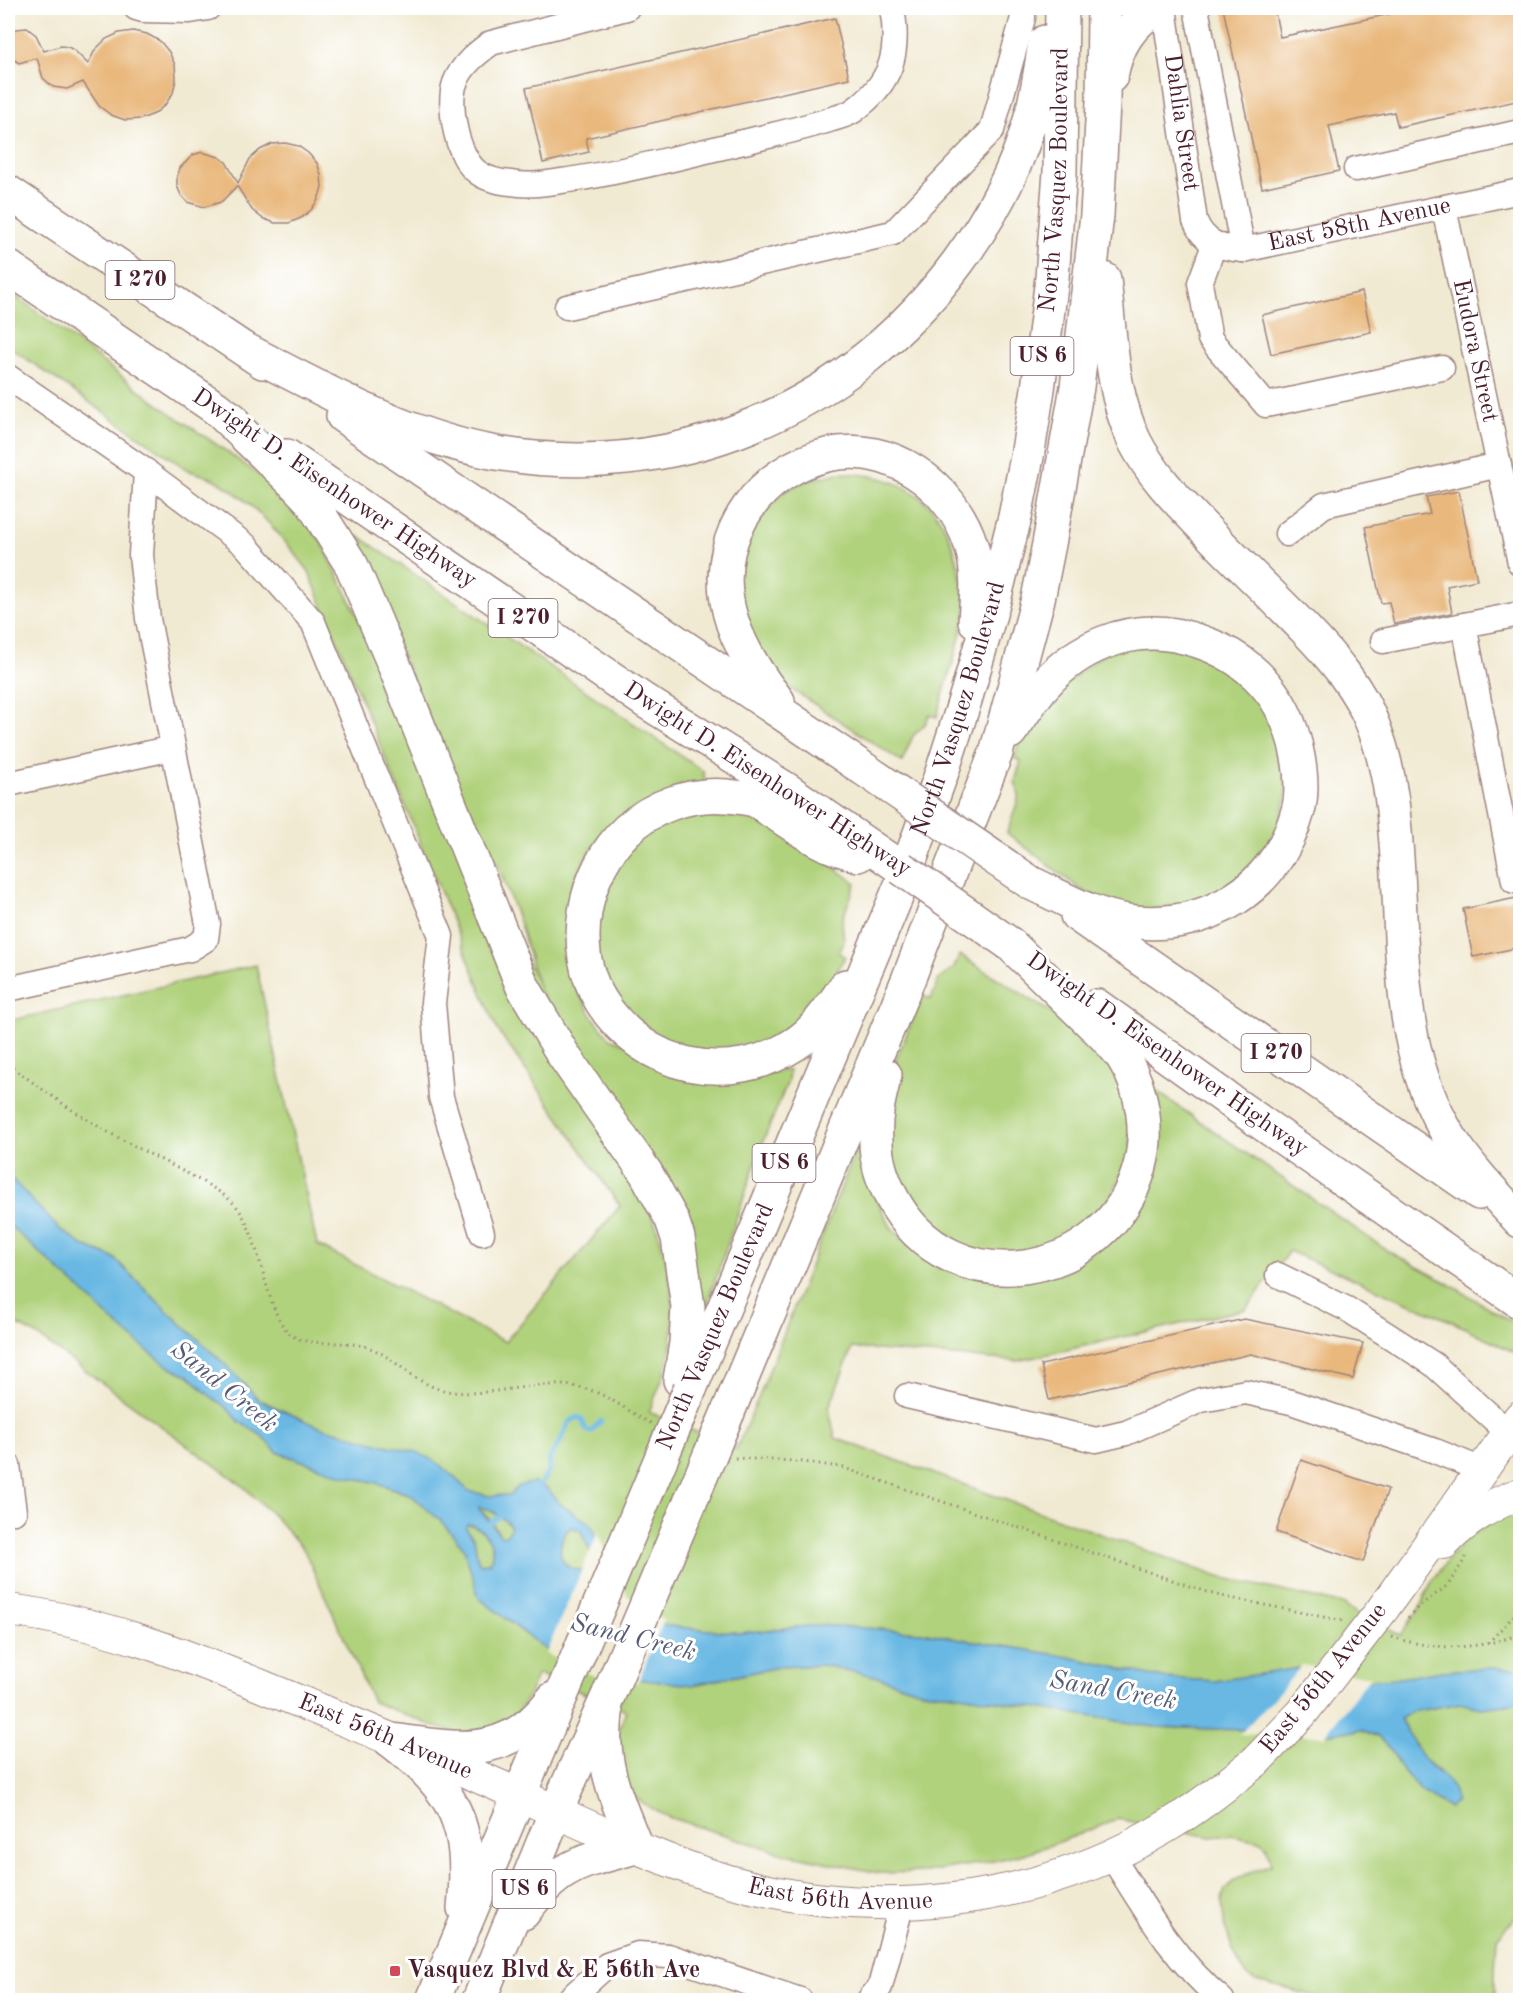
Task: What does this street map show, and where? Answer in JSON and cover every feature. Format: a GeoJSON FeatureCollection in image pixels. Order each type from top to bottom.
{"type":"FeatureCollection","features":[{"type":"Feature","properties":{"kind":"highway"},"geometry":{"type":"LineString","coordinates":[[246,350],[326,391],[416,431],[491,452],[541,458],[613,459],[653,454],[762,422],[804,401],[853,370],[886,342],[945,279],[972,243],[1013,168],[1029,126],[1040,78],[1049,8]]}},
{"type":"Feature","properties":{"kind":"highway","name":"North Vasquez Boulevard"},"geometry":{"type":"LineString","coordinates":[[433,2001],[663,1454],[682,1395],[879,938],[929,810],[966,698],[1016,517],[1038,389],[1052,279],[1060,172],[1062,8]]}},
{"type":"Feature","properties":{"kind":"highway","name":"North Vasquez Boulevard"},"geometry":{"type":"LineString","coordinates":[[479,2001],[556,1811],[608,1696],[908,981],[996,753],[1038,599],[1077,387],[1097,215],[1103,122],[1104,8]]}},
{"type":"Feature","properties":{"kind":"highway"},"geometry":{"type":"LineString","coordinates":[[1103,122],[1120,45],[1130,28],[1156,8]]}},
{"type":"Feature","properties":{"kind":"highway","name":"I 270"},"geometry":{"type":"LineString","coordinates":[[8,192],[792,719],[1521,1222]]}},
{"type":"Feature","properties":{"kind":"highway"},"geometry":{"type":"LineString","coordinates":[[1097,215],[1114,366],[1125,417],[1134,440],[1158,478],[1172,495],[1286,609],[1337,665],[1352,685],[1373,724],[1386,767],[1394,816],[1405,994],[1415,1058],[1430,1099],[1449,1136],[1475,1173],[1521,1222]]}},
{"type":"Feature","properties":{"kind":"highway","name":"Dwight D. Eisenhower Highway"},"geometry":{"type":"LineString","coordinates":[[8,267],[645,701],[789,791],[831,834],[902,868],[1233,1103],[1521,1302]]}},
{"type":"Feature","properties":{"kind":"highway"},"geometry":{"type":"LineString","coordinates":[[215,407],[311,501],[352,566],[395,667],[522,985],[564,1056],[646,1173],[672,1220],[678,1238],[688,1307],[682,1395]]}},
{"type":"Feature","properties":{"kind":"highway"},"geometry":{"type":"LineString","coordinates":[[792,719],[763,682],[748,658],[727,602],[725,573],[729,545],[738,523],[751,502],[772,480],[798,464],[828,455],[860,454],[883,457],[905,465],[925,477],[955,509],[971,544],[978,594],[966,698]]}},
{"type":"Feature","properties":{"kind":"highway"},"geometry":{"type":"LineString","coordinates":[[996,753],[1040,690],[1072,660],[1093,647],[1119,638],[1154,633],[1197,639],[1214,645],[1238,659],[1272,691],[1286,715],[1295,741],[1301,785],[1299,809],[1289,839],[1271,867],[1249,889],[1226,905],[1212,912],[1166,922],[1129,921],[1089,910],[1031,883]]}},
{"type":"Feature","properties":{"kind":"highway"},"geometry":{"type":"LineString","coordinates":[[831,834],[754,800],[726,796],[708,796],[675,802],[656,809],[635,823],[602,861],[589,892],[586,907],[584,945],[589,974],[601,1001],[611,1016],[632,1036],[647,1047],[676,1061],[709,1068],[741,1067],[770,1057],[805,1036],[831,1007],[879,938]]}},
{"type":"Feature","properties":{"kind":"highway"},"geometry":{"type":"LineString","coordinates":[[908,981],[876,1115],[878,1159],[888,1190],[911,1227],[936,1249],[948,1256],[975,1266],[990,1268],[1017,1267],[1049,1261],[1089,1242],[1125,1206],[1134,1187],[1141,1163],[1144,1142],[1143,1119],[1132,1073],[1116,1048],[1010,944]]}},
{"type":"Feature","properties":{"kind":"highway"},"geometry":{"type":"LineString","coordinates":[[390,1740],[453,1747],[496,1744],[522,1731],[535,1720],[571,1673]]}},
{"type":"Feature","properties":{"kind":"highway"},"geometry":{"type":"LineString","coordinates":[[493,1967],[519,1919],[536,1896],[553,1879],[567,1868],[583,1861],[636,1847],[608,1771],[604,1744],[608,1696]]}},
{"type":"Feature","properties":{"kind":"highway"},"geometry":{"type":"LineString","coordinates":[[390,1740],[428,1773],[440,1787],[456,1813],[466,1849],[467,1876],[461,1932]]}},
{"type":"Feature","properties":{"kind":"main road","name":"East 56th Avenue"},"geometry":{"type":"LineString","coordinates":[[8,1610],[75,1622],[184,1654],[520,1795],[636,1847],[728,1880],[782,1894],[854,1903],[902,1904],[975,1896],[1017,1887],[1078,1869],[1111,1855],[1164,1828],[1219,1791],[1265,1752],[1302,1713],[1382,1610],[1515,1425]]}},
{"type":"Feature","properties":{"kind":"main road"},"geometry":{"type":"LineString","coordinates":[[1482,1470],[1521,1478]]}},
{"type":"Feature","properties":{"kind":"main road"},"geometry":{"type":"LineString","coordinates":[[1382,1610],[1464,1523],[1501,1501],[1521,1494]]}},
{"type":"Feature","properties":{"kind":"street"},"geometry":{"type":"LineString","coordinates":[[136,8],[190,11],[208,8]]}},
{"type":"Feature","properties":{"kind":"street"},"geometry":{"type":"LineString","coordinates":[[627,8],[491,43],[474,55],[454,84],[453,103],[456,132],[462,153],[476,171],[488,178],[512,184],[543,184],[602,175],[813,125],[852,112],[876,91],[891,67],[895,34],[892,8]]}},
{"type":"Feature","properties":{"kind":"street"},"geometry":{"type":"LineString","coordinates":[[567,308],[893,233],[992,130],[1023,18],[1023,8]]}},
{"type":"Feature","properties":{"kind":"street","name":"Dahlia Street"},"geometry":{"type":"LineString","coordinates":[[1164,8],[1190,197],[1195,221],[1208,240]]}},
{"type":"Feature","properties":{"kind":"street"},"geometry":{"type":"LineString","coordinates":[[1196,8],[1243,250]]}},
{"type":"Feature","properties":{"kind":"street"},"geometry":{"type":"LineString","coordinates":[[1356,169],[1521,132]]}},
{"type":"Feature","properties":{"kind":"street","name":"East 58th Avenue"},"geometry":{"type":"LineString","coordinates":[[1208,240],[1224,249],[1243,250],[1521,191]]}},
{"type":"Feature","properties":{"kind":"street","name":"Eudora Street"},"geometry":{"type":"LineString","coordinates":[[1444,208],[1521,563]]}},
{"type":"Feature","properties":{"kind":"street"},"geometry":{"type":"LineString","coordinates":[[1208,240],[1200,283],[1210,339],[1266,405],[1442,368]]}},
{"type":"Feature","properties":{"kind":"street"},"geometry":{"type":"LineString","coordinates":[[8,376],[146,471],[245,545],[314,622],[441,936],[433,1003],[441,1097],[482,1233]]}},
{"type":"Feature","properties":{"kind":"street"},"geometry":{"type":"LineString","coordinates":[[1287,534],[1324,505],[1499,465]]}},
{"type":"Feature","properties":{"kind":"street"},"geometry":{"type":"LineString","coordinates":[[8,989],[190,948],[206,939],[208,924],[142,578],[141,555],[146,471]]}},
{"type":"Feature","properties":{"kind":"street"},"geometry":{"type":"LineString","coordinates":[[1383,641],[1521,614]]}},
{"type":"Feature","properties":{"kind":"street"},"geometry":{"type":"LineString","coordinates":[[1464,625],[1514,881],[1521,880]]}},
{"type":"Feature","properties":{"kind":"street"},"geometry":{"type":"LineString","coordinates":[[8,784],[173,748]]}},
{"type":"Feature","properties":{"kind":"street"},"geometry":{"type":"LineString","coordinates":[[1278,1275],[1347,1310],[1433,1364],[1515,1425]]}},
{"type":"Feature","properties":{"kind":"street"},"geometry":{"type":"LineString","coordinates":[[907,1396],[1096,1440],[1126,1433],[1201,1400],[1246,1392],[1291,1402],[1435,1450],[1482,1470]]}},
{"type":"Feature","properties":{"kind":"street"},"geometry":{"type":"LineString","coordinates":[[8,1465],[14,1512]]}},
{"type":"Feature","properties":{"kind":"street"},"geometry":{"type":"LineString","coordinates":[[1111,1855],[1173,1951],[1190,1971],[1222,2001]]}},
{"type":"Feature","properties":{"kind":"street"},"geometry":{"type":"LineString","coordinates":[[869,2001],[880,1987],[902,1904]]}},
{"type":"Feature","properties":{"kind":"street"},"geometry":{"type":"LineString","coordinates":[[568,2001],[607,1965],[638,1954],[668,1956],[800,2001]]}},
{"type":"Feature","properties":{"kind":"path"},"geometry":{"type":"LineString","coordinates":[[1487,1644],[1521,1610]]}},
{"type":"Feature","properties":{"kind":"green space"},"geometry":{"type":"Polygon","coordinates":[[[8,291],[277,490],[290,502],[322,543],[654,1220],[670,1282],[673,1330],[667,1363],[649,1412],[736,1449],[760,1394],[863,1132],[874,1194],[891,1227],[911,1248],[930,1261],[955,1271],[1101,1247],[1150,1087],[1388,1251],[1451,1285],[1520,1327],[1520,1355],[1457,1324],[1289,1251],[1246,1309],[1018,1361],[852,1348],[829,1408],[835,1438],[1219,1577],[1346,1605],[1345,1607],[1400,1635],[1418,1611],[1431,1583],[1468,1537],[1520,1505],[1520,1669],[1443,1671],[1401,1678],[1367,1680],[1300,1668],[1215,1681],[1163,1678],[1069,1657],[920,1632],[819,1625],[741,1633],[667,1626],[624,1597],[591,1524],[561,1505],[547,1488],[519,1486],[510,1495],[489,1496],[468,1491],[455,1478],[417,1452],[317,1426],[259,1400],[228,1367],[114,1258],[84,1246],[58,1228],[8,1175],[8,1021],[256,965],[317,1245],[505,1342],[620,1206],[497,1029],[308,570],[268,522],[233,491],[212,478],[188,470],[8,346],[8,291]]]}},
{"type":"Feature","properties":{"kind":"green space"},"geometry":{"type":"Polygon","coordinates":[[[838,473],[883,479],[902,486],[918,496],[944,525],[953,545],[963,584],[965,617],[937,717],[929,715],[925,724],[913,736],[902,762],[791,689],[770,669],[754,648],[735,574],[756,519],[786,491],[802,482],[838,473]]]}},
{"type":"Feature","properties":{"kind":"green space"},"geometry":{"type":"Polygon","coordinates":[[[351,536],[360,537],[703,771],[706,784],[600,837],[584,860],[574,884],[566,917],[569,962],[578,991],[592,1016],[610,1038],[720,1079],[789,1070],[788,1081],[762,1144],[705,1310],[695,1312],[694,1272],[539,989],[520,924],[497,863],[459,789],[351,536]]]}},
{"type":"Feature","properties":{"kind":"green space"},"geometry":{"type":"Polygon","coordinates":[[[1187,645],[1256,689],[1286,756],[1286,799],[1279,824],[1263,855],[1216,897],[1146,911],[1101,900],[1079,888],[1007,833],[1019,794],[1015,782],[1021,761],[1014,758],[1029,714],[1112,647],[1187,645]]]}},
{"type":"Feature","properties":{"kind":"green space"},"geometry":{"type":"Polygon","coordinates":[[[698,807],[765,818],[856,883],[842,920],[844,942],[839,953],[845,956],[822,1003],[764,1049],[692,1055],[631,1025],[593,958],[599,883],[643,829],[698,807]]]}},
{"type":"Feature","properties":{"kind":"green space"},"geometry":{"type":"Polygon","coordinates":[[[960,955],[1081,1031],[1122,1081],[1132,1149],[1106,1208],[1056,1246],[996,1257],[950,1242],[891,1181],[891,1070],[923,996],[931,999],[939,979],[953,969],[960,955]]]}},
{"type":"Feature","properties":{"kind":"green space"},"geometry":{"type":"Polygon","coordinates":[[[8,1224],[84,1292],[105,1314],[171,1368],[188,1375],[210,1396],[227,1408],[238,1421],[261,1435],[277,1452],[345,1476],[378,1483],[411,1495],[441,1521],[464,1548],[479,1598],[533,1640],[693,1685],[778,1667],[822,1665],[875,1676],[921,1691],[961,1695],[1155,1727],[1331,1733],[1362,1730],[1378,1737],[1393,1752],[1398,1765],[1422,1792],[1449,1808],[1439,1771],[1423,1759],[1400,1719],[1411,1712],[1460,1703],[1481,1708],[1520,1703],[1520,1913],[1497,1938],[1495,2000],[1331,2000],[1256,1981],[1250,1977],[1243,1970],[1232,1949],[1222,1900],[1224,1892],[1232,1882],[1272,1864],[1266,1846],[1259,1841],[1232,1835],[1210,1837],[1118,1819],[1020,1855],[925,1872],[879,1873],[782,1853],[668,1817],[647,1806],[632,1794],[624,1782],[618,1733],[626,1711],[538,1674],[518,1712],[504,1725],[461,1734],[436,1727],[373,1702],[304,1550],[277,1519],[243,1486],[35,1334],[8,1320],[8,1224]]]}},
{"type":"Feature","properties":{"kind":"green space"},"geometry":{"type":"Polygon","coordinates":[[[479,1507],[492,1512],[508,1523],[511,1527],[507,1535],[501,1536],[479,1507]]]}},
{"type":"Feature","properties":{"kind":"green space"},"geometry":{"type":"Polygon","coordinates":[[[466,1524],[479,1529],[488,1538],[492,1550],[489,1563],[481,1564],[478,1561],[474,1539],[465,1527],[466,1524]]]}},
{"type":"Feature","properties":{"kind":"green space"},"geometry":{"type":"Polygon","coordinates":[[[572,1527],[581,1531],[591,1553],[586,1569],[575,1569],[563,1560],[561,1545],[567,1531],[572,1527]]]}},
{"type":"Feature","properties":{"kind":"water","name":"Sand Creek"},"geometry":{"type":"Polygon","coordinates":[[[8,1175],[58,1228],[84,1246],[114,1258],[228,1367],[259,1400],[317,1426],[417,1452],[438,1463],[469,1491],[489,1496],[510,1495],[519,1486],[534,1482],[547,1488],[561,1505],[591,1524],[624,1597],[667,1626],[741,1633],[819,1625],[920,1632],[1069,1657],[1163,1678],[1215,1681],[1300,1668],[1367,1680],[1401,1678],[1443,1671],[1520,1669],[1520,1703],[1481,1708],[1460,1703],[1411,1712],[1400,1719],[1422,1757],[1451,1786],[1456,1801],[1449,1808],[1422,1792],[1398,1765],[1393,1752],[1378,1737],[1362,1730],[1331,1733],[1155,1727],[961,1695],[921,1691],[875,1676],[822,1665],[778,1667],[693,1685],[603,1676],[548,1651],[479,1598],[464,1548],[441,1521],[411,1495],[378,1483],[345,1476],[277,1452],[261,1435],[238,1421],[227,1408],[210,1396],[188,1375],[171,1368],[148,1351],[8,1224],[8,1175]],[[479,1507],[501,1536],[507,1535],[511,1527],[508,1523],[492,1512],[479,1507]],[[467,1524],[466,1528],[474,1539],[478,1561],[481,1564],[489,1563],[492,1550],[488,1538],[473,1526],[467,1524]],[[572,1527],[567,1531],[561,1546],[563,1561],[575,1570],[586,1569],[591,1553],[581,1531],[572,1527]]]}},
{"type":"Feature","properties":{"kind":"pier"},"geometry":{"type":"Polygon","coordinates":[[[598,1533],[627,1595],[664,1620],[638,1682],[602,1679],[563,1663],[546,1653],[598,1533]]]}},
{"type":"Feature","properties":{"kind":"pier"},"geometry":{"type":"Polygon","coordinates":[[[1302,1665],[1370,1677],[1324,1736],[1240,1734],[1281,1690],[1302,1665]]]}},
{"type":"Feature","properties":{"kind":"building"},"geometry":{"type":"Polygon","coordinates":[[[1223,8],[1274,8],[1280,37],[1419,8],[1521,8],[1521,100],[1398,127],[1394,112],[1329,126],[1339,171],[1262,188],[1223,8]]]}},
{"type":"Feature","properties":{"kind":"building"},"geometry":{"type":"Polygon","coordinates":[[[835,18],[849,78],[586,138],[589,152],[543,163],[526,88],[835,18]]]}},
{"type":"Feature","properties":{"kind":"building"},"geometry":{"type":"Polygon","coordinates":[[[27,28],[36,35],[44,51],[61,46],[68,47],[88,64],[95,50],[106,39],[119,33],[133,31],[147,34],[160,41],[169,52],[175,65],[176,79],[173,93],[165,105],[154,114],[141,119],[125,120],[111,115],[99,106],[83,82],[67,89],[53,87],[43,78],[37,58],[19,63],[8,56],[8,35],[16,29],[27,28]]]}},
{"type":"Feature","properties":{"kind":"building"},"geometry":{"type":"Polygon","coordinates":[[[285,143],[298,146],[308,153],[317,163],[321,175],[322,187],[318,200],[301,218],[289,223],[275,223],[262,218],[252,210],[237,186],[221,202],[204,207],[187,202],[181,195],[177,186],[177,177],[180,168],[193,155],[202,152],[219,157],[226,162],[238,183],[250,159],[260,150],[272,144],[285,143]]]}},
{"type":"Feature","properties":{"kind":"building"},"geometry":{"type":"Polygon","coordinates":[[[1362,292],[1371,332],[1271,354],[1262,315],[1362,292]]]}},
{"type":"Feature","properties":{"kind":"building"},"geometry":{"type":"Polygon","coordinates":[[[1459,491],[1477,580],[1447,586],[1452,613],[1394,624],[1389,602],[1381,603],[1365,527],[1430,514],[1426,497],[1459,491]]]}},
{"type":"Feature","properties":{"kind":"building"},"geometry":{"type":"Polygon","coordinates":[[[1521,897],[1521,947],[1473,957],[1463,909],[1521,897]]]}},
{"type":"Feature","properties":{"kind":"building"},"geometry":{"type":"Polygon","coordinates":[[[1244,1319],[1363,1343],[1353,1379],[1251,1354],[1049,1400],[1041,1365],[1244,1319]]]}},
{"type":"Feature","properties":{"kind":"building"},"geometry":{"type":"Polygon","coordinates":[[[1301,1460],[1388,1489],[1363,1562],[1276,1532],[1301,1460]]]}},
{"type":"Feature","properties":{"kind":"waterway"},"geometry":{"type":"LineString","coordinates":[[535,1488],[549,1471],[550,1457],[569,1422],[578,1417],[582,1419],[586,1430],[591,1432],[601,1421]]}},
{"type":"Feature","properties":{"kind":"waterway"},"geometry":{"type":"LineString","coordinates":[[487,1525],[504,1513]]}},
{"type":"Feature","properties":{"kind":"place","name":"Vasquez Blvd & E 56th Ave"},"geometry":{"type":"Point","coordinates":[395,1971]}}]}
